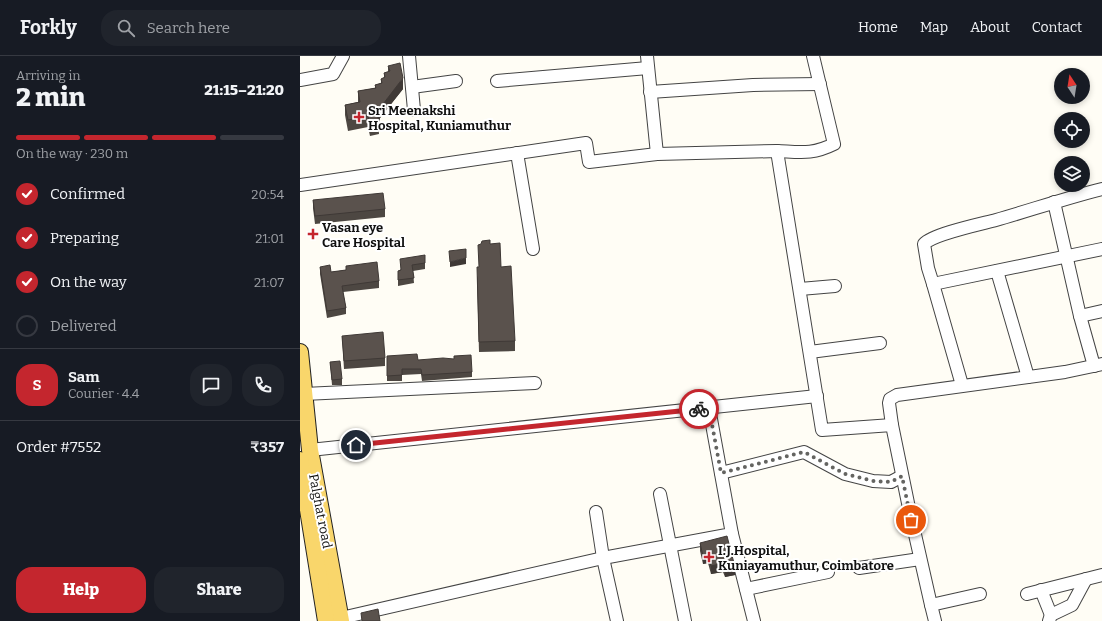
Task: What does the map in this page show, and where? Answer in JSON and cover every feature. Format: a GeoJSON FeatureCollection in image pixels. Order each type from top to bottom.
{"type":"FeatureCollection","features":[{"type":"Feature","properties":{"kind":"main road","name":"Palghat road"},"geometry":{"type":"LineString","coordinates":[[300,352],[304,394],[305,455],[336,620]]}},
{"type":"Feature","properties":{"kind":"street"},"geometry":{"type":"LineString","coordinates":[[300,80],[332,74],[343,56]]}},
{"type":"Feature","properties":{"kind":"street"},"geometry":{"type":"LineString","coordinates":[[409,56],[414,110]]}},
{"type":"Feature","properties":{"kind":"street"},"geometry":{"type":"LineString","coordinates":[[647,56],[657,154]]}},
{"type":"Feature","properties":{"kind":"street"},"geometry":{"type":"LineString","coordinates":[[300,185],[586,143],[589,162],[657,154],[777,150],[807,153],[822,150],[834,144],[813,56]]}},
{"type":"Feature","properties":{"kind":"street"},"geometry":{"type":"LineString","coordinates":[[497,81],[648,68]]}},
{"type":"Feature","properties":{"kind":"street"},"geometry":{"type":"LineString","coordinates":[[412,87],[456,81]]}},
{"type":"Feature","properties":{"kind":"street"},"geometry":{"type":"LineString","coordinates":[[650,92],[753,85],[820,84]]}},
{"type":"Feature","properties":{"kind":"street"},"geometry":{"type":"LineString","coordinates":[[777,150],[822,430],[892,425]]}},
{"type":"Feature","properties":{"kind":"street"},"geometry":{"type":"LineString","coordinates":[[517,153],[532,249]]}},
{"type":"Feature","properties":{"kind":"street"},"geometry":{"type":"LineString","coordinates":[[962,385],[932,284],[925,253],[924,244],[926,241],[942,235],[1102,189]]}},
{"type":"Feature","properties":{"kind":"street"},"geometry":{"type":"LineString","coordinates":[[935,621],[902,476],[892,425],[889,403],[890,399],[897,395],[1065,372],[1098,365],[1080,316],[1054,202]]}},
{"type":"Feature","properties":{"kind":"street"},"geometry":{"type":"LineString","coordinates":[[932,284],[1102,249]]}},
{"type":"Feature","properties":{"kind":"street"},"geometry":{"type":"LineString","coordinates":[[997,271],[1028,376]]}},
{"type":"Feature","properties":{"kind":"street"},"geometry":{"type":"LineString","coordinates":[[800,289],[835,286]]}},
{"type":"Feature","properties":{"kind":"street"},"geometry":{"type":"LineString","coordinates":[[1080,316],[1102,311]]}},
{"type":"Feature","properties":{"kind":"street"},"geometry":{"type":"LineString","coordinates":[[810,352],[880,343]]}},
{"type":"Feature","properties":{"kind":"street"},"geometry":{"type":"LineString","coordinates":[[304,394],[535,383]]}},
{"type":"Feature","properties":{"kind":"street"},"geometry":{"type":"LineString","coordinates":[[305,455],[817,396]]}},
{"type":"Feature","properties":{"kind":"street"},"geometry":{"type":"LineString","coordinates":[[709,408],[732,534],[754,621]]}},
{"type":"Feature","properties":{"kind":"street"},"geometry":{"type":"LineString","coordinates":[[721,473],[804,452],[845,474],[873,481],[891,482],[902,476]]}},
{"type":"Feature","properties":{"kind":"street"},"geometry":{"type":"LineString","coordinates":[[660,494],[685,621]]}},
{"type":"Feature","properties":{"kind":"street"},"geometry":{"type":"LineString","coordinates":[[596,512],[603,558],[617,621]]}},
{"type":"Feature","properties":{"kind":"street"},"geometry":{"type":"LineString","coordinates":[[336,620],[603,558],[732,534]]}},
{"type":"Feature","properties":{"kind":"street"},"geometry":{"type":"LineString","coordinates":[[859,568],[920,559]]}},
{"type":"Feature","properties":{"kind":"street"},"geometry":{"type":"LineString","coordinates":[[746,589],[828,572]]}},
{"type":"Feature","properties":{"kind":"street"},"geometry":{"type":"LineString","coordinates":[[1027,594],[1102,575]]}},
{"type":"Feature","properties":{"kind":"street"},"geometry":{"type":"LineString","coordinates":[[1042,590],[1050,618],[1072,606],[1086,579]]}},
{"type":"Feature","properties":{"kind":"street"},"geometry":{"type":"LineString","coordinates":[[931,606],[980,594]]}},
{"type":"Feature","properties":{"kind":"building"},"geometry":{"type":"Polygon","coordinates":[[[400,63],[403,78],[380,108],[380,111],[377,112],[379,123],[370,125],[368,116],[348,120],[345,105],[360,102],[358,91],[376,88],[375,85],[382,83],[381,79],[385,77],[384,73],[390,71],[388,66],[400,63]]]}},
{"type":"Feature","properties":{"kind":"building"},"geometry":{"type":"Polygon","coordinates":[[[383,193],[385,209],[315,216],[313,200],[383,193]]]}},
{"type":"Feature","properties":{"kind":"building"},"geometry":{"type":"Polygon","coordinates":[[[490,240],[490,244],[500,243],[501,267],[511,266],[515,341],[479,342],[477,267],[479,267],[478,245],[481,244],[482,241],[490,240]]]}},
{"type":"Feature","properties":{"kind":"building"},"geometry":{"type":"Polygon","coordinates":[[[466,249],[466,258],[450,262],[449,251],[466,249]]]}},
{"type":"Feature","properties":{"kind":"building"},"geometry":{"type":"Polygon","coordinates":[[[425,255],[425,263],[412,265],[414,278],[398,280],[398,271],[401,270],[400,259],[425,255]]]}},
{"type":"Feature","properties":{"kind":"building"},"geometry":{"type":"Polygon","coordinates":[[[377,262],[379,281],[342,286],[346,308],[327,311],[320,267],[330,265],[331,272],[346,270],[346,266],[377,262]]]}},
{"type":"Feature","properties":{"kind":"building"},"geometry":{"type":"Polygon","coordinates":[[[383,332],[385,358],[344,361],[342,336],[383,332]]]}},
{"type":"Feature","properties":{"kind":"building"},"geometry":{"type":"Polygon","coordinates":[[[417,354],[418,360],[443,358],[454,359],[454,356],[471,355],[472,372],[422,375],[421,369],[402,369],[402,375],[387,376],[387,356],[417,354]]]}},
{"type":"Feature","properties":{"kind":"building"},"geometry":{"type":"Polygon","coordinates":[[[340,361],[342,379],[332,380],[330,362],[340,361]]]}},
{"type":"Feature","properties":{"kind":"building"},"geometry":{"type":"Polygon","coordinates":[[[727,536],[735,567],[725,569],[723,563],[711,566],[708,555],[703,556],[700,543],[727,536]]]}},
{"type":"Feature","properties":{"kind":"building"},"geometry":{"type":"Polygon","coordinates":[[[378,609],[380,621],[362,621],[361,613],[378,609]]]}},
{"type":"Feature","properties":{"kind":"way so far"},"geometry":{"type":"LineString","coordinates":[[699,409],[709,408],[721,473],[804,452],[845,474],[873,481],[891,482],[902,476],[911,520]]}},
{"type":"Feature","properties":{"kind":"place","name":"Sri Meenakshi Hospital, Kuniamuthur"},"geometry":{"type":"Point","coordinates":[359,117]}},
{"type":"Feature","properties":{"kind":"place","name":"Vasan eye Care Hospital"},"geometry":{"type":"Point","coordinates":[313,234]}},
{"type":"Feature","properties":{"kind":"place","name":"I.J.Hospital, Kuniayamuthur, Coimbatore"},"geometry":{"type":"Point","coordinates":[709,557]}},
{"type":"Feature","properties":{"kind":"route"},"geometry":{"type":"LineString","coordinates":[[356,445],[699,409]]}}]}
